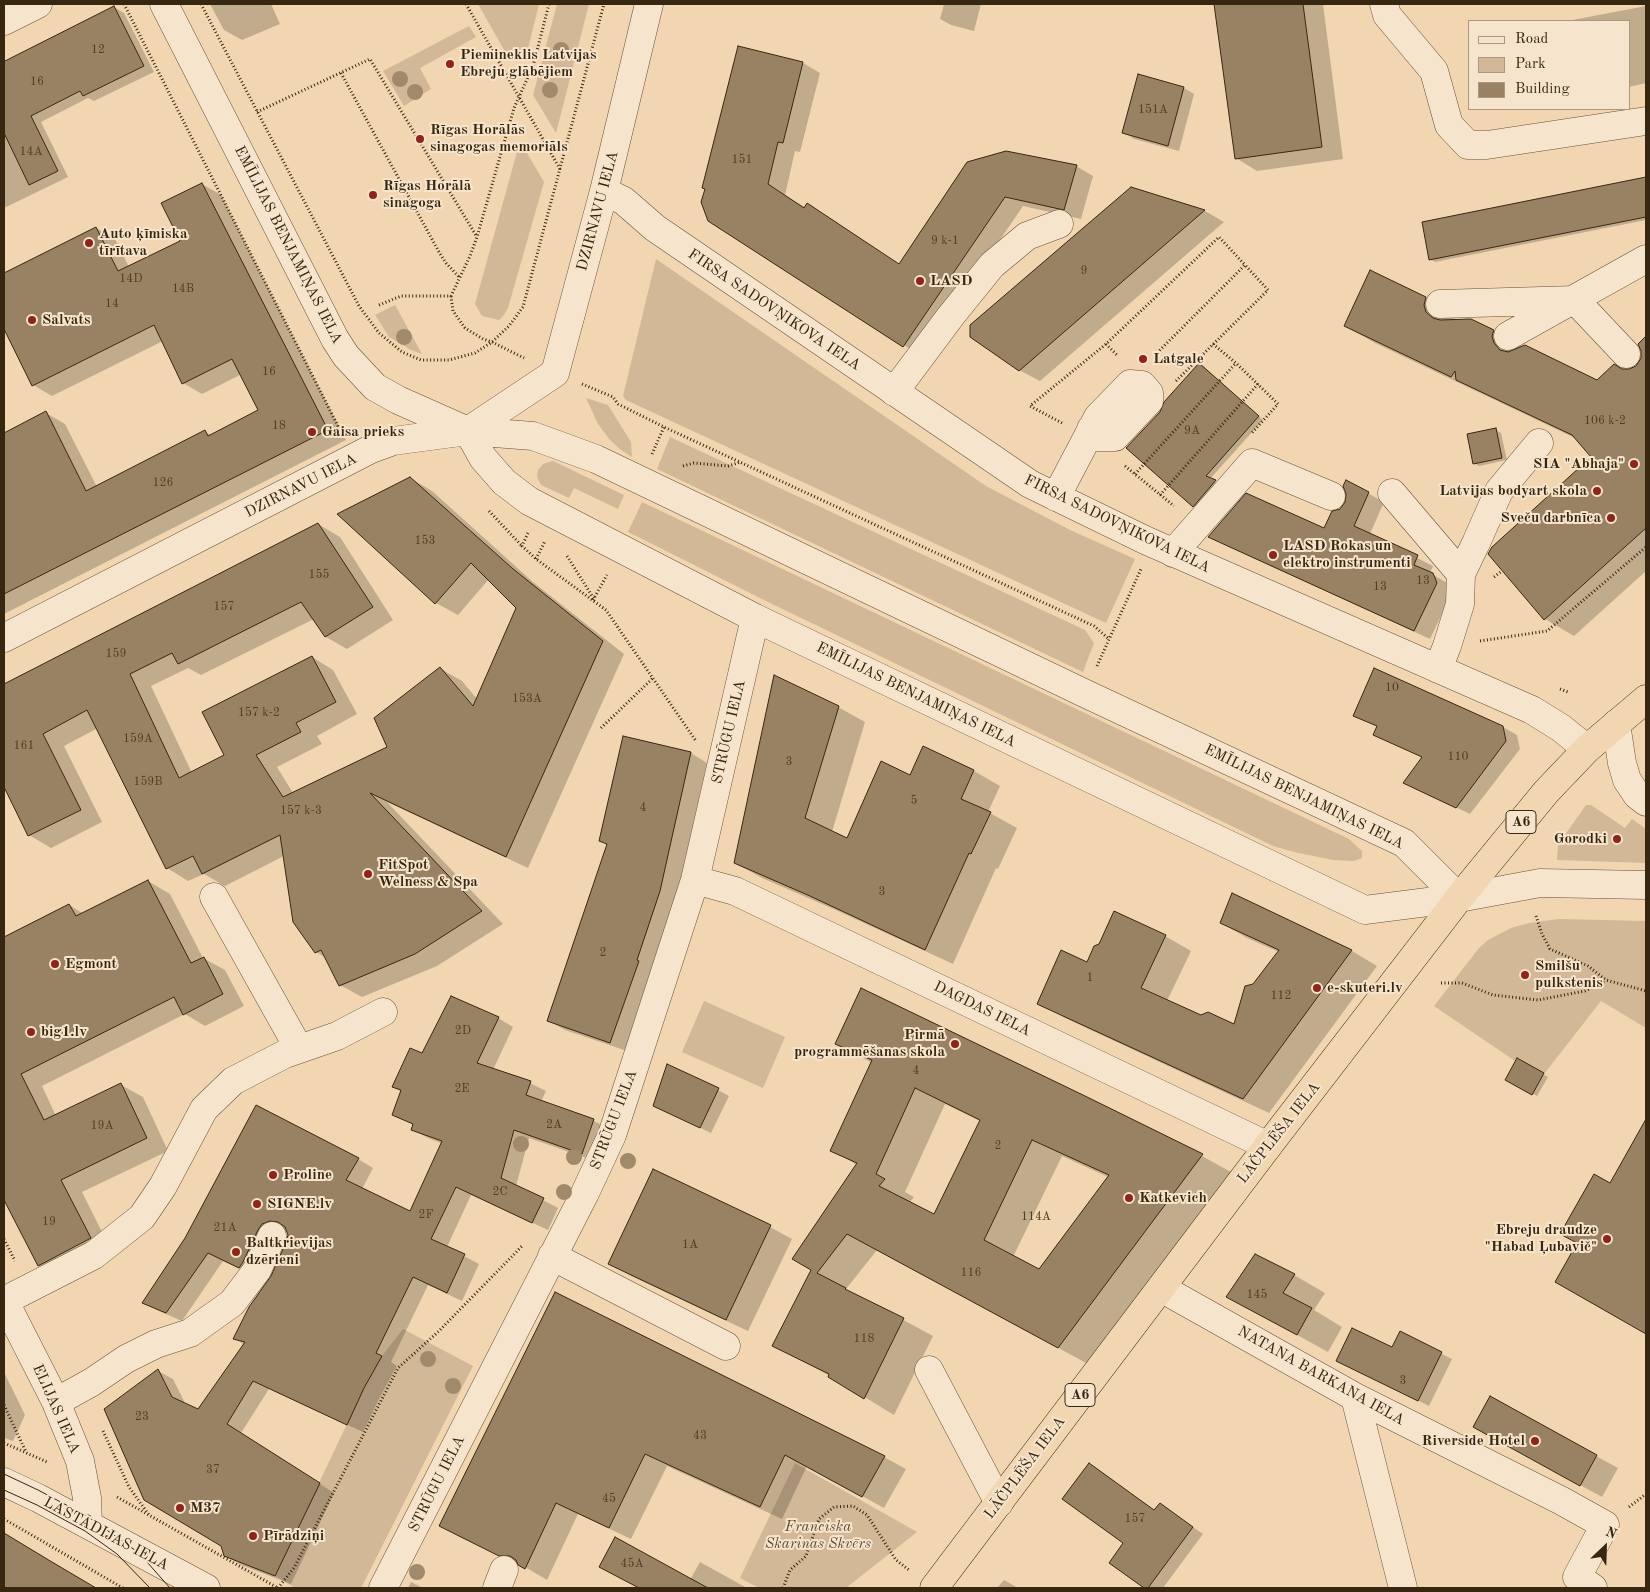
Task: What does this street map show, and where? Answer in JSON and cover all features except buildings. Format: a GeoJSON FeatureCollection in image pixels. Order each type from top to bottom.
{"type":"FeatureCollection","features":[{"type":"Feature","properties":{"kind":"highway","name":"LĀČPLĒŠA IELA"},"geometry":{"type":"LineString","coordinates":[[934,1588],[1268,1146],[1459,898],[1546,792],[1587,749],[1646,699]]}},
{"type":"Feature","properties":{"kind":"street"},"geometry":{"type":"LineString","coordinates":[[4,21],[38,4]]}},
{"type":"Feature","properties":{"kind":"street","name":"EMĪLIJAS BENJAMIŅAS IELA"},"geometry":{"type":"LineString","coordinates":[[164,4],[335,339],[346,356],[375,387],[398,400],[468,431],[534,436],[596,459],[1066,685],[1404,843],[1459,898]]}},
{"type":"Feature","properties":{"kind":"street","name":"DZIRNAVU IELA"},"geometry":{"type":"LineString","coordinates":[[4,638],[372,449],[393,442],[468,431],[554,373],[604,191],[649,4]]}},
{"type":"Feature","properties":{"kind":"street"},"geometry":{"type":"LineString","coordinates":[[1384,4],[1386,15],[1434,71],[1449,125],[1468,145],[1487,145],[1646,121]]}},
{"type":"Feature","properties":{"kind":"street","name":"FIRSA SADOVŅIKOVA IELA"},"geometry":{"type":"LineString","coordinates":[[604,191],[624,201],[655,228],[1030,484],[1163,548],[1442,657],[1561,728],[1587,749]]}},
{"type":"Feature","properties":{"kind":"street"},"geometry":{"type":"LineString","coordinates":[[894,392],[992,265],[1027,236],[1059,224]]}},
{"type":"Feature","properties":{"kind":"street"},"geometry":{"type":"LineString","coordinates":[[1508,336],[1646,259]]}},
{"type":"Feature","properties":{"kind":"street"},"geometry":{"type":"LineString","coordinates":[[1440,304],[1575,300],[1626,354]]}},
{"type":"Feature","properties":{"kind":"street"},"geometry":{"type":"LineString","coordinates":[[1056,497],[1098,434],[1098,417],[1139,393]]}},
{"type":"Feature","properties":{"kind":"street","name":"EMĪLIJAS BENJAMIŅAS IELA"},"geometry":{"type":"LineString","coordinates":[[468,431],[483,458],[504,482],[528,501],[755,618],[1365,910],[1459,898]]}},
{"type":"Feature","properties":{"kind":"street"},"geometry":{"type":"LineString","coordinates":[[1442,657],[1460,604],[1461,574],[1499,491],[1539,443]]}},
{"type":"Feature","properties":{"kind":"street"},"geometry":{"type":"LineString","coordinates":[[1163,548],[1252,464],[1331,496]]}},
{"type":"Feature","properties":{"kind":"street"},"geometry":{"type":"LineString","coordinates":[[1392,493],[1461,574]]}},
{"type":"Feature","properties":{"kind":"street","name":"STRŪGU IELA"},"geometry":{"type":"LineString","coordinates":[[383,1588],[592,1179],[612,1135],[695,880],[755,618]]}},
{"type":"Feature","properties":{"kind":"street"},"geometry":{"type":"LineString","coordinates":[[1616,724],[1626,780],[1637,795],[1646,802]]}},
{"type":"Feature","properties":{"kind":"street","name":"DAGDAS IELA"},"geometry":{"type":"LineString","coordinates":[[695,880],[735,890],[1268,1146]]}},
{"type":"Feature","properties":{"kind":"street"},"geometry":{"type":"LineString","coordinates":[[1459,898],[1540,883],[1646,885]]}},
{"type":"Feature","properties":{"kind":"street"},"geometry":{"type":"LineString","coordinates":[[214,897],[299,1049]]}},
{"type":"Feature","properties":{"kind":"street"},"geometry":{"type":"LineString","coordinates":[[4,1301],[94,1255],[142,1217],[163,1186],[204,1109],[233,1081],[286,1054],[337,1036],[383,1012]]}},
{"type":"Feature","properties":{"kind":"street"},"geometry":{"type":"LineString","coordinates":[[56,1402],[92,1382],[126,1359],[149,1348],[190,1333],[232,1304],[257,1270],[272,1236]]}},
{"type":"Feature","properties":{"kind":"street"},"geometry":{"type":"LineString","coordinates":[[552,1256],[726,1346]]}},
{"type":"Feature","properties":{"kind":"street","name":"NATANA BARKANA IELA"},"geometry":{"type":"LineString","coordinates":[[1161,1288],[1355,1397],[1553,1502],[1605,1525],[1577,1584]]}},
{"type":"Feature","properties":{"kind":"street","name":"ELIJAS IELA"},"geometry":{"type":"LineString","coordinates":[[4,1301],[56,1402],[80,1461],[87,1498],[88,1524]]}},
{"type":"Feature","properties":{"kind":"street"},"geometry":{"type":"LineString","coordinates":[[928,1370],[999,1503]]}},
{"type":"Feature","properties":{"kind":"street"},"geometry":{"type":"LineString","coordinates":[[1355,1397],[1403,1588]]}},
{"type":"Feature","properties":{"kind":"street","name":"LASTĀDIJAS IELA"},"geometry":{"type":"LineString","coordinates":[[4,1482],[88,1524],[206,1588]]}},
{"type":"Feature","properties":{"kind":"path"},"geometry":{"type":"LineString","coordinates":[[124,4],[341,430]]}},
{"type":"Feature","properties":{"kind":"path"},"geometry":{"type":"LineString","coordinates":[[201,4],[360,306],[379,333],[402,352],[421,360],[449,360],[475,353],[492,342],[509,326],[523,307],[604,4]]}},
{"type":"Feature","properties":{"kind":"path"},"geometry":{"type":"LineString","coordinates":[[466,4],[560,169]]}},
{"type":"Feature","properties":{"kind":"path"},"geometry":{"type":"LineString","coordinates":[[378,305],[401,296],[451,296],[477,237],[514,108],[533,66],[549,4]]}},
{"type":"Feature","properties":{"kind":"path"},"geometry":{"type":"LineString","coordinates":[[258,112],[370,59],[477,237]]}},
{"type":"Feature","properties":{"kind":"path"},"geometry":{"type":"LineString","coordinates":[[341,73],[439,252],[460,278]]}},
{"type":"Feature","properties":{"kind":"path"},"geometry":{"type":"LineString","coordinates":[[1175,507],[1123,464],[1098,434],[1030,406],[1106,344],[1219,237],[1245,265],[1268,290],[1158,399],[1139,393],[1135,375],[1245,265]]}},
{"type":"Feature","properties":{"kind":"path"},"geometry":{"type":"LineString","coordinates":[[1213,344],[1236,363],[1278,404],[1246,440]]}},
{"type":"Feature","properties":{"kind":"path"},"geometry":{"type":"LineString","coordinates":[[1135,474],[1236,363]]}},
{"type":"Feature","properties":{"kind":"path"},"geometry":{"type":"LineString","coordinates":[[1160,495],[1258,384]]}},
{"type":"Feature","properties":{"kind":"path"},"geometry":{"type":"LineString","coordinates":[[664,427],[1094,626],[1109,639],[1163,548]]}},
{"type":"Feature","properties":{"kind":"path"},"geometry":{"type":"LineString","coordinates":[[680,467],[694,463],[728,466],[741,462]]}},
{"type":"Feature","properties":{"kind":"path"},"geometry":{"type":"LineString","coordinates":[[485,507],[536,559],[606,610],[699,745]]}},
{"type":"Feature","properties":{"kind":"path"},"geometry":{"type":"LineString","coordinates":[[522,546],[529,531]]}},
{"type":"Feature","properties":{"kind":"path"},"geometry":{"type":"LineString","coordinates":[[536,559],[547,538]]}},
{"type":"Feature","properties":{"kind":"path"},"geometry":{"type":"LineString","coordinates":[[1442,657],[1547,631],[1646,547]]}},
{"type":"Feature","properties":{"kind":"path"},"geometry":{"type":"LineString","coordinates":[[566,554],[593,600]]}},
{"type":"Feature","properties":{"kind":"path"},"geometry":{"type":"LineString","coordinates":[[593,600],[604,581]]}},
{"type":"Feature","properties":{"kind":"path"},"geometry":{"type":"LineString","coordinates":[[601,728],[652,678]]}},
{"type":"Feature","properties":{"kind":"path"},"geometry":{"type":"LineString","coordinates":[[1536,916],[1542,934],[1550,949],[1588,966],[1606,980],[1646,991]]}},
{"type":"Feature","properties":{"kind":"path"},"geometry":{"type":"LineString","coordinates":[[1441,983],[1462,983],[1493,995],[1538,1000],[1584,991],[1606,980]]}},
{"type":"Feature","properties":{"kind":"path"},"geometry":{"type":"LineString","coordinates":[[4,1442],[83,1478],[278,1588],[294,1568],[398,1368],[438,1331],[525,1243]]}},
{"type":"Feature","properties":{"kind":"path"},"geometry":{"type":"LineString","coordinates":[[4,1405],[26,1453]]}},
{"type":"Feature","properties":{"kind":"path"},"geometry":{"type":"LineString","coordinates":[[783,1588],[790,1570],[806,1556],[819,1519],[834,1507],[852,1506],[867,1515],[896,1560]]}},
{"type":"Feature","properties":{"kind":"path"},"geometry":{"type":"LineString","coordinates":[[4,1519],[123,1588]]}},
{"type":"Feature","properties":{"kind":"green space"},"geometry":{"type":"Polygon","coordinates":[[[478,4],[539,4],[527,53],[507,55],[478,4]]]}},
{"type":"Feature","properties":{"kind":"green space"},"geometry":{"type":"Polygon","coordinates":[[[557,4],[589,4],[556,133],[533,95],[557,4]]]}},
{"type":"Feature","properties":{"kind":"green space"},"geometry":{"type":"Polygon","coordinates":[[[469,26],[476,37],[420,68],[431,89],[404,106],[383,71],[469,26]]]}},
{"type":"Feature","properties":{"kind":"green space"},"geometry":{"type":"Polygon","coordinates":[[[520,141],[544,182],[508,308],[499,320],[482,316],[475,304],[520,141]]]}},
{"type":"Feature","properties":{"kind":"green space"},"geometry":{"type":"Polygon","coordinates":[[[656,259],[986,486],[1070,530],[1135,559],[1106,623],[626,400],[623,396],[656,259]]]}},
{"type":"Feature","properties":{"kind":"green space"},"geometry":{"type":"Polygon","coordinates":[[[395,305],[422,354],[389,337],[375,315],[395,305]]]}},
{"type":"Feature","properties":{"kind":"green space"},"geometry":{"type":"Polygon","coordinates":[[[586,398],[608,405],[631,442],[632,457],[610,440],[598,424],[586,398]]]}},
{"type":"Feature","properties":{"kind":"green space"},"geometry":{"type":"Polygon","coordinates":[[[670,437],[1085,630],[1094,643],[1083,672],[657,469],[670,437]]]}},
{"type":"Feature","properties":{"kind":"green space"},"geometry":{"type":"Polygon","coordinates":[[[553,461],[624,495],[618,509],[574,488],[569,498],[541,485],[537,477],[538,470],[543,464],[553,461]]]}},
{"type":"Feature","properties":{"kind":"green space"},"geometry":{"type":"Polygon","coordinates":[[[642,502],[1349,839],[1362,851],[1362,858],[1354,861],[1333,860],[1273,846],[764,600],[628,532],[642,502]]]}},
{"type":"Feature","properties":{"kind":"green space"},"geometry":{"type":"Polygon","coordinates":[[[1586,805],[1591,805],[1625,828],[1632,819],[1646,829],[1646,863],[1557,860],[1558,845],[1586,805]]]}},
{"type":"Feature","properties":{"kind":"green space"},"geometry":{"type":"Polygon","coordinates":[[[1559,919],[1646,921],[1646,1028],[1601,1001],[1544,1074],[1517,1058],[1515,1061],[1434,1006],[1479,948],[1488,940],[1511,928],[1529,923],[1559,919]]]}},
{"type":"Feature","properties":{"kind":"green space"},"geometry":{"type":"Polygon","coordinates":[[[704,1001],[785,1037],[763,1088],[682,1052],[704,1001]]]}},
{"type":"Feature","properties":{"kind":"green space"},"geometry":{"type":"Polygon","coordinates":[[[403,1329],[473,1366],[361,1588],[295,1588],[275,1576],[363,1390],[382,1356],[403,1329]]]}},
{"type":"Feature","properties":{"kind":"green space","name":"Franciska Skarinas Skvērs"},"geometry":{"type":"Polygon","coordinates":[[[795,1463],[917,1532],[846,1588],[759,1588],[740,1578],[795,1463]]]}},
{"type":"Feature","properties":{"kind":"tram line"},"geometry":{"type":"LineString","coordinates":[[4,1474],[87,1516],[139,1553],[170,1588]]}},
{"type":"Feature","properties":{"kind":"tram line"},"geometry":{"type":"LineString","coordinates":[[4,1490],[37,1505],[85,1531],[117,1554],[150,1588]]}},
{"type":"Feature","properties":{"kind":"place","name":"Piemineklis Latvijas Ebreju glābējiem"},"geometry":{"type":"Point","coordinates":[450,64]}},
{"type":"Feature","properties":{"kind":"place","name":"Rīgas Horālās sinagogas memoriāls"},"geometry":{"type":"Point","coordinates":[420,139]}},
{"type":"Feature","properties":{"kind":"place","name":"Rīgas Horālā sinagoga"},"geometry":{"type":"Point","coordinates":[373,195]}},
{"type":"Feature","properties":{"kind":"place","name":"Auto ķīmiska tīrītava"},"geometry":{"type":"Point","coordinates":[89,243]}},
{"type":"Feature","properties":{"kind":"place","name":"LASD"},"geometry":{"type":"Point","coordinates":[920,281]}},
{"type":"Feature","properties":{"kind":"place","name":"Salvats"},"geometry":{"type":"Point","coordinates":[32,320]}},
{"type":"Feature","properties":{"kind":"place","name":"Latgale"},"geometry":{"type":"Point","coordinates":[1143,359]}},
{"type":"Feature","properties":{"kind":"place","name":"Gaisa prieks"},"geometry":{"type":"Point","coordinates":[312,432]}},
{"type":"Feature","properties":{"kind":"place","name":"SIA \"Abhaja\""},"geometry":{"type":"Point","coordinates":[1634,464]}},
{"type":"Feature","properties":{"kind":"place","name":"Latvijas bodyart skola"},"geometry":{"type":"Point","coordinates":[1597,491]}},
{"type":"Feature","properties":{"kind":"place","name":"Sveču darbnīca"},"geometry":{"type":"Point","coordinates":[1611,518]}},
{"type":"Feature","properties":{"kind":"place","name":"LASD Rokas un elektro instrumenti"},"geometry":{"type":"Point","coordinates":[1273,555]}},
{"type":"Feature","properties":{"kind":"place","name":"Gorodki"},"geometry":{"type":"Point","coordinates":[1617,839]}},
{"type":"Feature","properties":{"kind":"place","name":"FitSpot Welness & Spa"},"geometry":{"type":"Point","coordinates":[368,874]}},
{"type":"Feature","properties":{"kind":"place","name":"Egmont"},"geometry":{"type":"Point","coordinates":[55,964]}},
{"type":"Feature","properties":{"kind":"place","name":"Smilšu pulkstenis"},"geometry":{"type":"Point","coordinates":[1525,975]}},
{"type":"Feature","properties":{"kind":"place","name":"e-skuteri.lv"},"geometry":{"type":"Point","coordinates":[1317,988]}},
{"type":"Feature","properties":{"kind":"place","name":"big1.lv"},"geometry":{"type":"Point","coordinates":[31,1032]}},
{"type":"Feature","properties":{"kind":"place","name":"Pirmā programmēšanas skola"},"geometry":{"type":"Point","coordinates":[955,1044]}},
{"type":"Feature","properties":{"kind":"place","name":"Proline"},"geometry":{"type":"Point","coordinates":[273,1175]}},
{"type":"Feature","properties":{"kind":"place","name":"Katkevich"},"geometry":{"type":"Point","coordinates":[1129,1198]}},
{"type":"Feature","properties":{"kind":"place","name":"SIGNE.lv"},"geometry":{"type":"Point","coordinates":[257,1204]}},
{"type":"Feature","properties":{"kind":"place","name":"Ebreju draudze \"Habad Ļubavič\""},"geometry":{"type":"Point","coordinates":[1607,1239]}},
{"type":"Feature","properties":{"kind":"place","name":"Baltkrievijas dzērieni"},"geometry":{"type":"Point","coordinates":[236,1252]}},
{"type":"Feature","properties":{"kind":"place","name":"Riverside Hotel"},"geometry":{"type":"Point","coordinates":[1535,1441]}},
{"type":"Feature","properties":{"kind":"place","name":"M37"},"geometry":{"type":"Point","coordinates":[180,1508]}},
{"type":"Feature","properties":{"kind":"place","name":"Pīrādziņi"},"geometry":{"type":"Point","coordinates":[253,1536]}}]}
